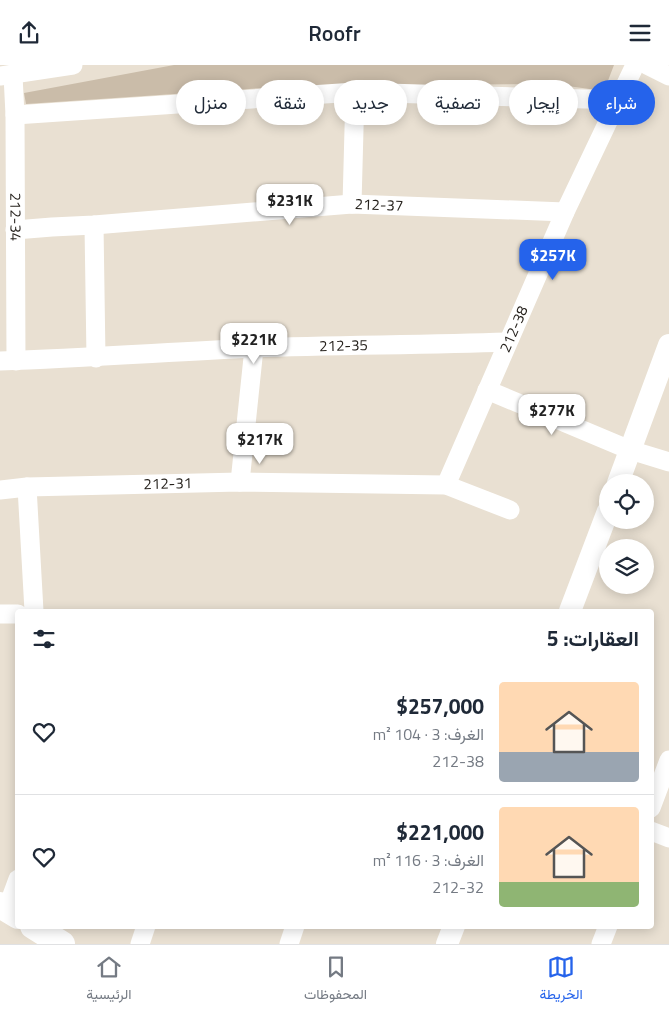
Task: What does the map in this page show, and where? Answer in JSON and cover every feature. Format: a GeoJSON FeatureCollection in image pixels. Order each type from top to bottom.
{"type":"FeatureCollection","features":[{"type":"Feature","properties":{"kind":"main road"},"geometry":{"type":"LineString","coordinates":[[38,929],[62,944]]}},
{"type":"Feature","properties":{"kind":"street"},"geometry":{"type":"LineString","coordinates":[[6,75],[73,65]]}},
{"type":"Feature","properties":{"kind":"street","name":"212-38"},"geometry":{"type":"LineString","coordinates":[[628,80],[635,65]]}},
{"type":"Feature","properties":{"kind":"street"},"geometry":{"type":"LineString","coordinates":[[647,65],[669,76]]}},
{"type":"Feature","properties":{"kind":"street","name":"212-34"},"geometry":{"type":"LineString","coordinates":[[6,75],[16,115],[15,230],[8,361]]}},
{"type":"Feature","properties":{"kind":"street"},"geometry":{"type":"LineString","coordinates":[[16,115],[334,93]]}},
{"type":"Feature","properties":{"kind":"street"},"geometry":{"type":"LineString","coordinates":[[407,94],[588,99]]}},
{"type":"Feature","properties":{"kind":"street"},"geometry":{"type":"LineString","coordinates":[[352,204],[353,125]]}},
{"type":"Feature","properties":{"kind":"street","name":"212-38"},"geometry":{"type":"LineString","coordinates":[[446,485],[565,212],[607,125]]}},
{"type":"Feature","properties":{"kind":"street","name":"212-37"},"geometry":{"type":"LineString","coordinates":[[15,230],[352,204],[565,212]]}},
{"type":"Feature","properties":{"kind":"street"},"geometry":{"type":"LineString","coordinates":[[94,225],[96,358]]}},
{"type":"Feature","properties":{"kind":"street","name":"212-35"},"geometry":{"type":"LineString","coordinates":[[8,361],[96,358],[254,348],[508,342]]}},
{"type":"Feature","properties":{"kind":"street"},"geometry":{"type":"LineString","coordinates":[[621,474],[669,345]]}},
{"type":"Feature","properties":{"kind":"street"},"geometry":{"type":"LineString","coordinates":[[240,482],[254,348]]}},
{"type":"Feature","properties":{"kind":"street"},"geometry":{"type":"LineString","coordinates":[[487,390],[630,450],[669,462]]}},
{"type":"Feature","properties":{"kind":"street","name":"212-31"},"geometry":{"type":"LineString","coordinates":[[0,490],[27,487],[240,482],[446,485],[510,510]]}},
{"type":"Feature","properties":{"kind":"street"},"geometry":{"type":"LineString","coordinates":[[27,487],[34,609]]}},
{"type":"Feature","properties":{"kind":"street"},"geometry":{"type":"LineString","coordinates":[[571,609],[601,529]]}},
{"type":"Feature","properties":{"kind":"street"},"geometry":{"type":"LineString","coordinates":[[0,614],[15,614]]}},
{"type":"Feature","properties":{"kind":"street"},"geometry":{"type":"LineString","coordinates":[[654,800],[669,760]]}},
{"type":"Feature","properties":{"kind":"street"},"geometry":{"type":"LineString","coordinates":[[654,832],[669,838]]}},
{"type":"Feature","properties":{"kind":"street"},"geometry":{"type":"LineString","coordinates":[[8,910],[15,888]]}},
{"type":"Feature","properties":{"kind":"street"},"geometry":{"type":"LineString","coordinates":[[140,944],[145,929]]}},
{"type":"Feature","properties":{"kind":"street"},"geometry":{"type":"LineString","coordinates":[[289,944],[294,929]]}},
{"type":"Feature","properties":{"kind":"street"},"geometry":{"type":"LineString","coordinates":[[447,944],[453,929]]}},
{"type":"Feature","properties":{"kind":"street"},"geometry":{"type":"LineString","coordinates":[[602,944],[607,929]]}},
{"type":"Feature","properties":{"kind":"shaded area"},"geometry":{"type":"Polygon","coordinates":[[[174,65],[614,65],[608,80],[588,80],[588,89],[578,87],[578,80],[509,80],[509,84],[499,84],[499,80],[417,80],[417,85],[407,85],[407,80],[334,80],[334,86],[324,86],[324,80],[256,80],[256,88],[246,89],[246,80],[176,80],[176,94],[26,104],[24,93],[174,65]]]}}]}
